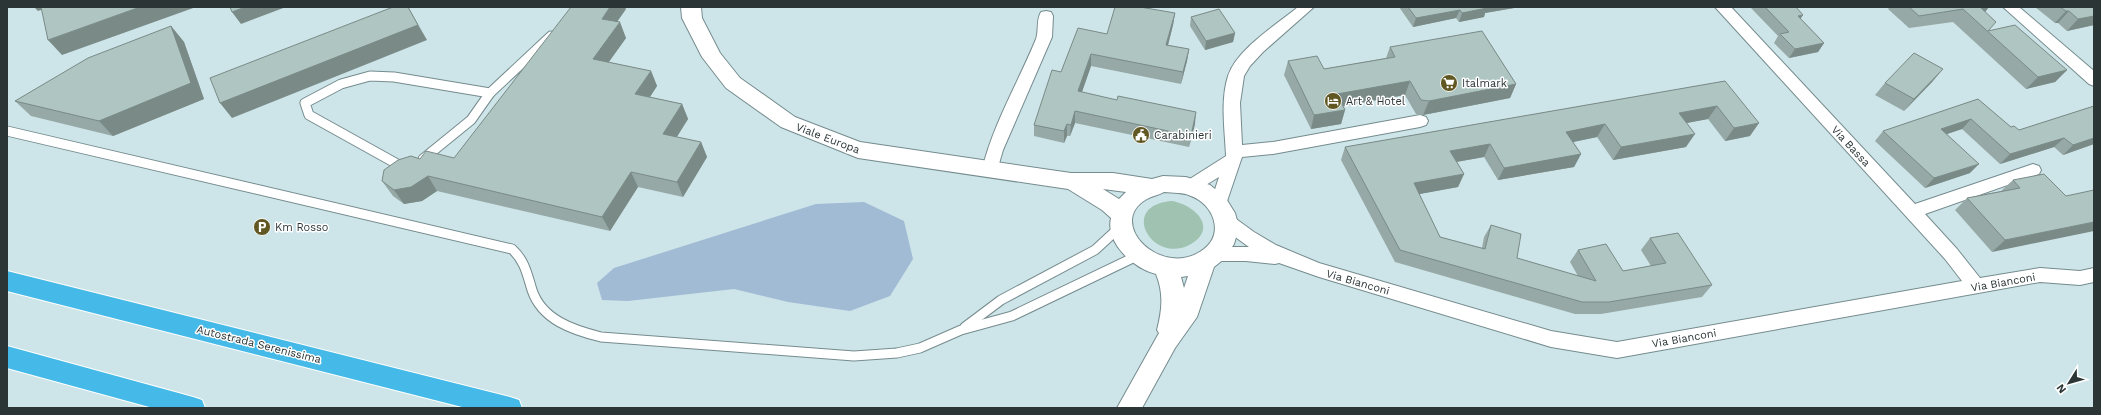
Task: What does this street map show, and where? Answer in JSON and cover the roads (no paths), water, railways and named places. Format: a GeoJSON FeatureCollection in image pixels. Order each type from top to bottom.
{"type":"FeatureCollection","features":[{"type":"Feature","properties":{"kind":"highway","name":"Autostrada Serenissima"},"geometry":{"type":"LineString","coordinates":[[7,281],[510,408]]}},
{"type":"Feature","properties":{"kind":"highway"},"geometry":{"type":"LineString","coordinates":[[7,357],[193,408]]}},
{"type":"Feature","properties":{"kind":"street","name":"Viale Europa"},"geometry":{"type":"LineString","coordinates":[[691,7],[692,18],[712,57],[733,83],[788,122],[858,150],[990,170],[1071,180],[1113,181],[1150,187]]}},
{"type":"Feature","properties":{"kind":"street"},"geometry":{"type":"LineString","coordinates":[[1129,408],[1167,341],[1189,310],[1210,258],[1223,244],[1227,233],[1222,213],[1234,156],[1232,103],[1236,76],[1244,62],[1258,48],[1307,7]]}},
{"type":"Feature","properties":{"kind":"street","name":"Via Bassa"},"geometry":{"type":"LineString","coordinates":[[1722,7],[1951,254],[1976,287]]}},
{"type":"Feature","properties":{"kind":"street"},"geometry":{"type":"LineString","coordinates":[[2010,7],[2094,80]]}},
{"type":"Feature","properties":{"kind":"street"},"geometry":{"type":"LineString","coordinates":[[990,170],[995,150],[1044,37],[1046,16]]}},
{"type":"Feature","properties":{"kind":"street"},"geometry":{"type":"LineString","coordinates":[[1191,187],[1234,156],[1420,121]]}},
{"type":"Feature","properties":{"kind":"street"},"geometry":{"type":"LineString","coordinates":[[1912,212],[2033,170]]}},
{"type":"Feature","properties":{"kind":"street","name":"Viale Europa"},"geometry":{"type":"LineString","coordinates":[[1071,180],[1110,204],[1121,220]]}},
{"type":"Feature","properties":{"kind":"street"},"geometry":{"type":"LineString","coordinates":[[1210,258],[1192,266],[1178,268],[1165,267],[1151,262],[1139,256],[1130,247],[1123,236],[1121,220],[1127,203],[1137,194],[1150,187],[1163,184],[1177,184],[1191,187],[1206,194],[1222,213]]}},
{"type":"Feature","properties":{"kind":"street","name":"Via Bianconi"},"geometry":{"type":"LineString","coordinates":[[1222,213],[1240,233],[1282,258],[1326,273],[1551,339],[1617,350],[2040,275],[2080,278],[2094,275]]}},
{"type":"Feature","properties":{"kind":"street","name":"Via Bianconi"},"geometry":{"type":"LineString","coordinates":[[1210,258],[1246,254],[1282,258]]}},
{"type":"Feature","properties":{"kind":"street"},"geometry":{"type":"LineString","coordinates":[[1165,267],[1174,289],[1176,305],[1167,341]]}},
{"type":"Feature","properties":{"kind":"lane"},"geometry":{"type":"LineString","coordinates":[[490,93],[394,77],[370,76],[341,84],[305,103],[309,115],[399,165],[420,161],[440,147],[471,120],[490,93],[558,30]]}},
{"type":"Feature","properties":{"kind":"lane"},"geometry":{"type":"LineString","coordinates":[[7,131],[512,249],[521,256],[526,266],[533,292],[539,304],[549,315],[565,326],[581,333],[601,337],[873,356],[920,348],[961,330],[1012,316],[1109,268],[1139,256]]}},
{"type":"Feature","properties":{"kind":"lane"},"geometry":{"type":"LineString","coordinates":[[961,330],[1001,300],[1095,250],[1121,220]]}},
{"type":"Feature","properties":{"kind":"water"},"geometry":{"type":"Polygon","coordinates":[[[864,202],[904,221],[913,259],[890,296],[850,311],[788,302],[734,289],[628,301],[602,300],[597,283],[614,268],[816,204],[864,202]]]}},
{"type":"Feature","properties":{"kind":"place","name":"Italmark"},"geometry":{"type":"Point","coordinates":[1449,83]}},
{"type":"Feature","properties":{"kind":"place","name":"Art & Hotel"},"geometry":{"type":"Point","coordinates":[1333,101]}},
{"type":"Feature","properties":{"kind":"place","name":"Carabinieri"},"geometry":{"type":"Point","coordinates":[1141,135]}},
{"type":"Feature","properties":{"kind":"place","name":"Km Rosso"},"geometry":{"type":"Point","coordinates":[262,227]}}]}
